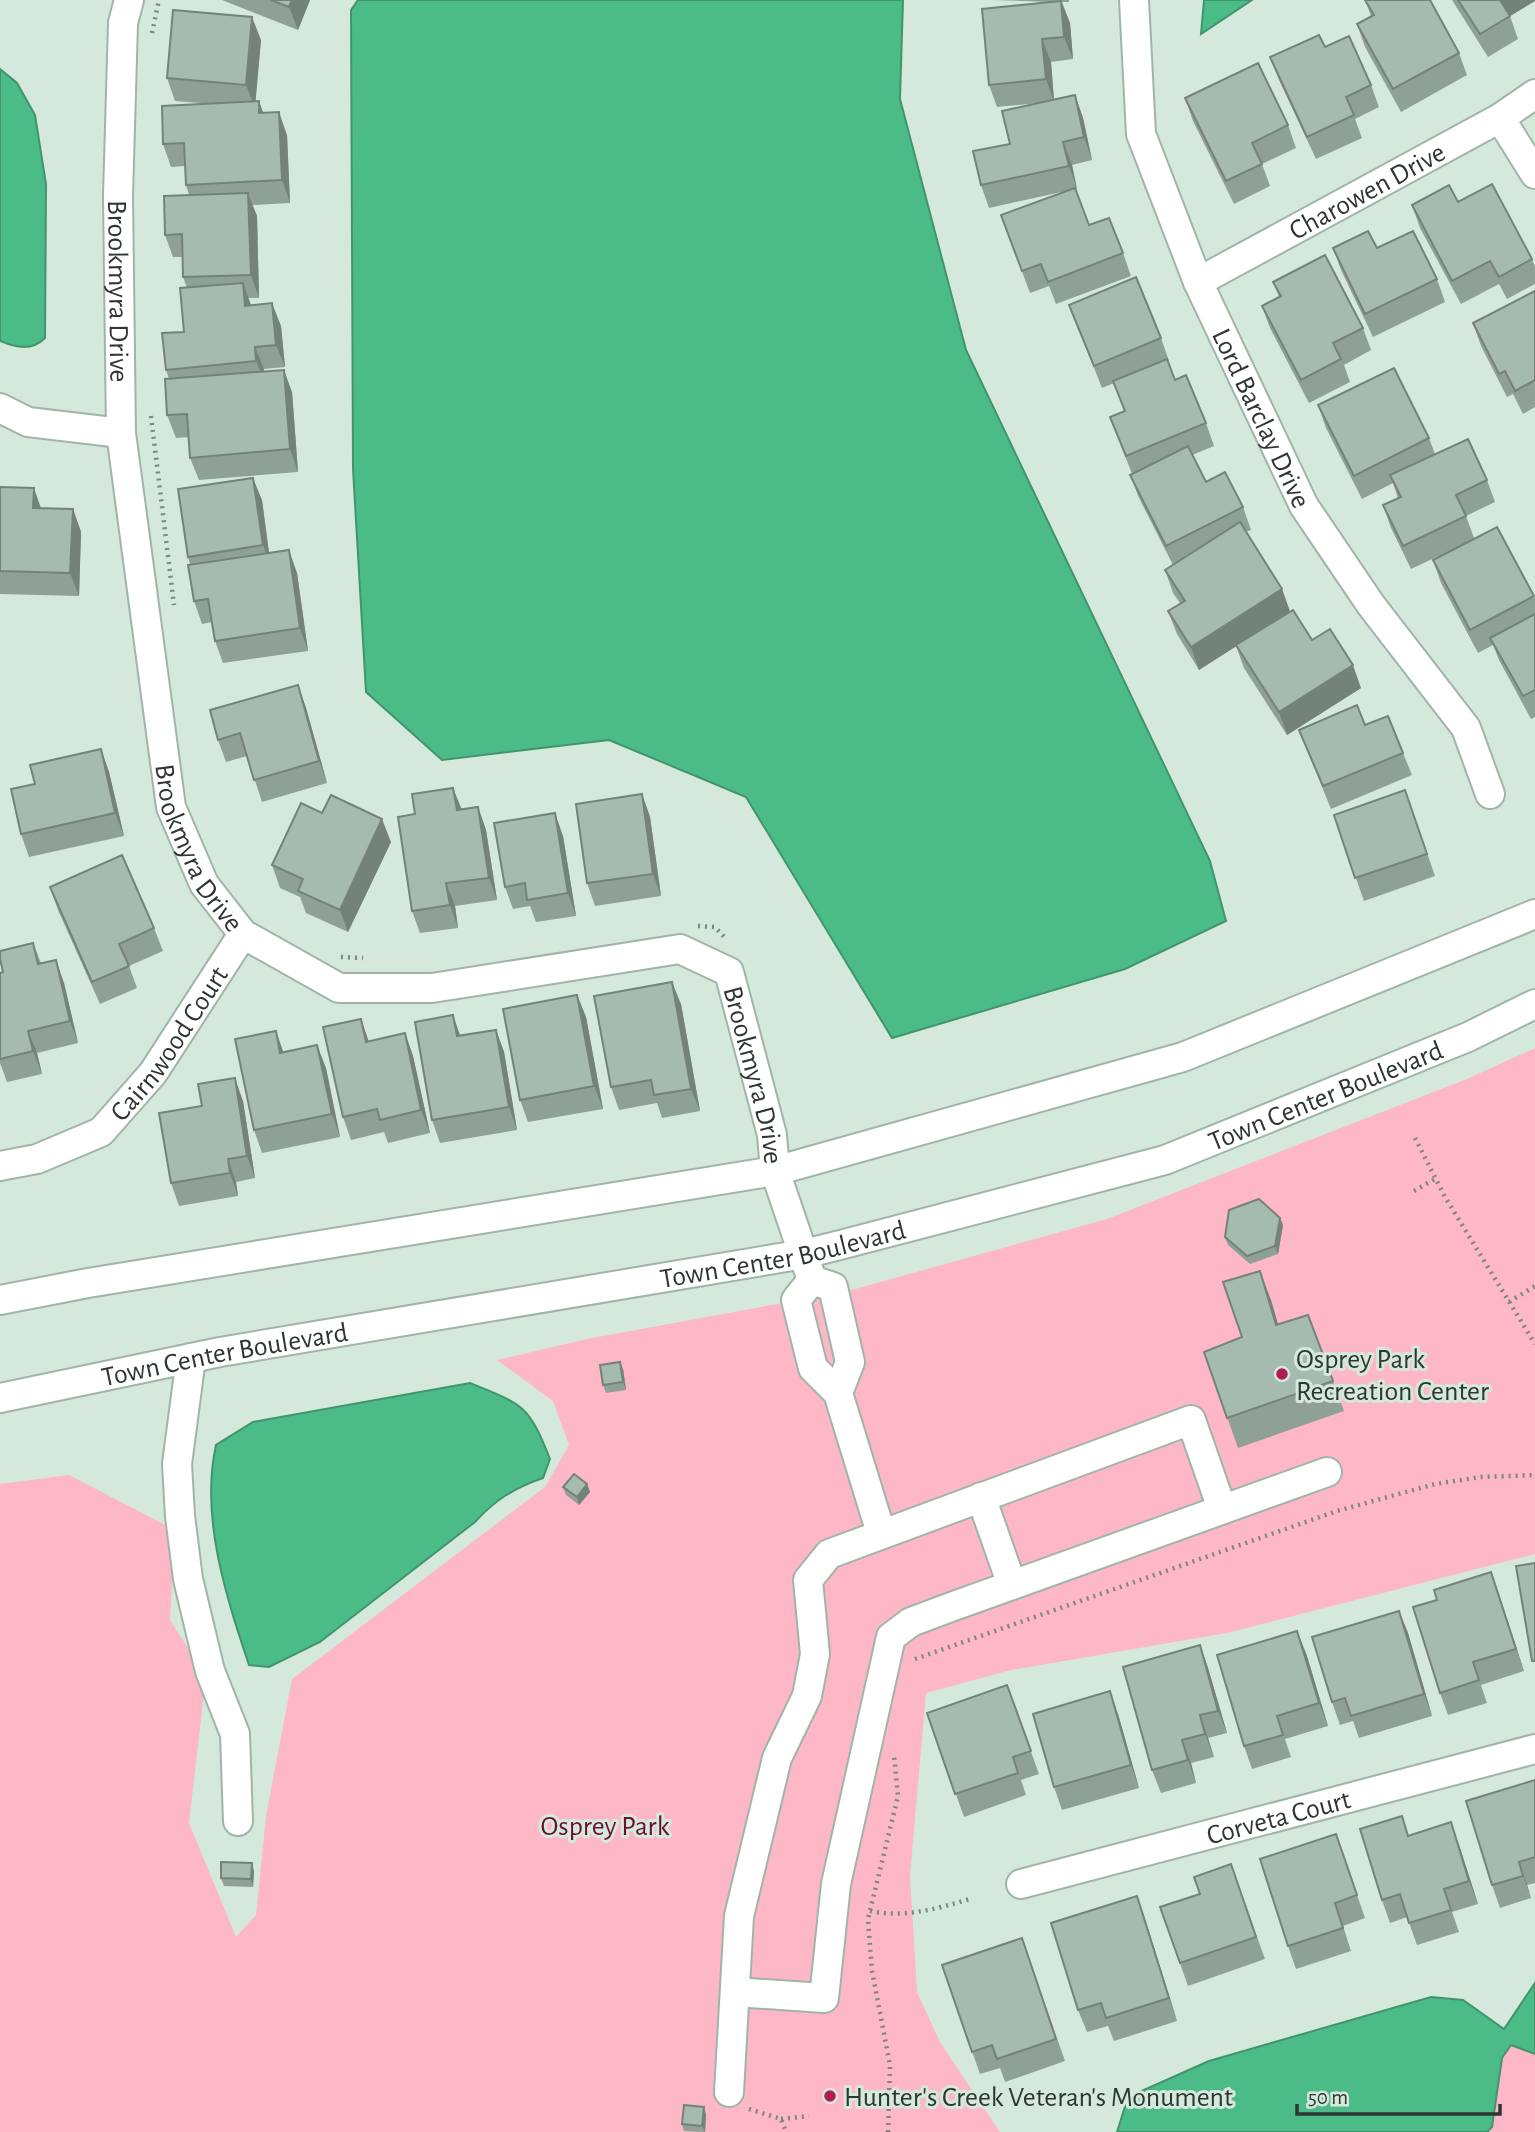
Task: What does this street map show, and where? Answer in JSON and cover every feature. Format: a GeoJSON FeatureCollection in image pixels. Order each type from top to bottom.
{"type":"FeatureCollection","features":[{"type":"Feature","properties":{"kind":"street","name":"Brookmyra Drive"},"geometry":{"type":"LineString","coordinates":[[129,0],[123,23],[118,196],[121,433],[171,807],[204,884],[243,934],[339,988],[432,988],[680,949],[729,972],[772,1135],[775,1171],[808,1267]]}},
{"type":"Feature","properties":{"kind":"street","name":"Lord Barclay Drive"},"geometry":{"type":"LineString","coordinates":[[1134,0],[1141,134],[1198,282],[1304,506],[1371,605],[1466,728],[1490,794]]}},
{"type":"Feature","properties":{"kind":"street","name":"Charowen Drive"},"geometry":{"type":"LineString","coordinates":[[1198,282],[1500,118],[1535,94]]}},
{"type":"Feature","properties":{"kind":"street"},"geometry":{"type":"LineString","coordinates":[[1500,118],[1535,174]]}},
{"type":"Feature","properties":{"kind":"street"},"geometry":{"type":"LineString","coordinates":[[0,408],[28,422],[121,433]]}},
{"type":"Feature","properties":{"kind":"street"},"geometry":{"type":"LineString","coordinates":[[0,1300],[88,1283],[775,1171],[1183,1056],[1535,914]]}},
{"type":"Feature","properties":{"kind":"street","name":"Cairnwood Court"},"geometry":{"type":"LineString","coordinates":[[0,1166],[37,1159],[101,1132],[153,1073],[243,934]]}},
{"type":"Feature","properties":{"kind":"street","name":"Town Center Boulevard"},"geometry":{"type":"LineString","coordinates":[[0,1398],[191,1359],[808,1267],[1165,1160],[1468,1037],[1535,1004]]}},
{"type":"Feature","properties":{"kind":"street"},"geometry":{"type":"LineString","coordinates":[[838,1393],[850,1362],[833,1287],[808,1267],[796,1300],[813,1368],[838,1393],[881,1534]]}},
{"type":"Feature","properties":{"kind":"street"},"geometry":{"type":"LineString","coordinates":[[191,1359],[177,1464],[180,1516],[188,1579],[210,1671],[235,1734],[238,1821]]}},
{"type":"Feature","properties":{"kind":"street"},"geometry":{"type":"LineString","coordinates":[[729,2092],[739,1916],[777,1758],[807,1696],[815,1654],[808,1580],[829,1554],[1191,1420],[1222,1509]]}},
{"type":"Feature","properties":{"kind":"street"},"geometry":{"type":"LineString","coordinates":[[735,1992],[824,1998],[836,1884],[891,1637],[911,1622],[1327,1472]]}},
{"type":"Feature","properties":{"kind":"street"},"geometry":{"type":"LineString","coordinates":[[981,1497],[1012,1585]]}},
{"type":"Feature","properties":{"kind":"street","name":"Corveta Court"},"geometry":{"type":"LineString","coordinates":[[1020,1884],[1535,1749]]}},
{"type":"Feature","properties":{"kind":"path"},"geometry":{"type":"LineString","coordinates":[[152,37],[159,0]]}},
{"type":"Feature","properties":{"kind":"path"},"geometry":{"type":"LineString","coordinates":[[150,415],[174,606]]}},
{"type":"Feature","properties":{"kind":"path"},"geometry":{"type":"LineString","coordinates":[[691,926],[715,927],[732,945]]}},
{"type":"Feature","properties":{"kind":"path"},"geometry":{"type":"LineString","coordinates":[[336,956],[377,959]]}},
{"type":"Feature","properties":{"kind":"path"},"geometry":{"type":"LineString","coordinates":[[1415,1138],[1436,1179],[1535,1344]]}},
{"type":"Feature","properties":{"kind":"path"},"geometry":{"type":"LineString","coordinates":[[1414,1191],[1436,1179]]}},
{"type":"Feature","properties":{"kind":"path"},"geometry":{"type":"LineString","coordinates":[[1509,1302],[1535,1286]]}},
{"type":"Feature","properties":{"kind":"path"},"geometry":{"type":"LineString","coordinates":[[911,1666],[916,1658],[1338,1511],[1435,1485],[1481,1477],[1535,1475]]}},
{"type":"Feature","properties":{"kind":"path"},"geometry":{"type":"LineString","coordinates":[[888,2132],[890,2065],[872,1971],[870,1911],[898,1796],[893,1749]]}},
{"type":"Feature","properties":{"kind":"path"},"geometry":{"type":"LineString","coordinates":[[870,1911],[889,1915],[927,1912],[970,1899]]}},
{"type":"Feature","properties":{"kind":"path"},"geometry":{"type":"LineString","coordinates":[[781,2119],[809,2116]]}},
{"type":"Feature","properties":{"kind":"green space","name":"Osprey Park"},"geometry":{"type":"Polygon","coordinates":[[[1535,1048],[1535,1554],[1227,1633],[1011,1670],[926,1693],[910,1876],[917,1992],[940,2042],[1000,2132],[0,2132],[0,1484],[69,1475],[175,1530],[170,1620],[206,1676],[189,1823],[236,1937],[256,1915],[266,1816],[292,1679],[545,1487],[569,1445],[553,1401],[497,1360],[587,1339],[848,1291],[1107,1219],[1467,1079],[1535,1048]]]}},
{"type":"Feature","properties":{"kind":"green space"},"geometry":{"type":"Polygon","coordinates":[[[1511,2045],[1535,2054],[1535,2132],[1487,2132],[1492,2127],[1502,2058],[1511,2045]]]}},
{"type":"Feature","properties":{"kind":"shaded area"},"geometry":{"type":"Polygon","coordinates":[[[358,0],[903,0],[900,99],[966,350],[1210,861],[1226,921],[1125,969],[892,1038],[746,797],[609,740],[442,760],[366,692],[353,469],[351,10],[358,0]]]}},
{"type":"Feature","properties":{"kind":"shaded area"},"geometry":{"type":"Polygon","coordinates":[[[1204,0],[1252,0],[1201,34],[1204,0]]]}},
{"type":"Feature","properties":{"kind":"shaded area"},"geometry":{"type":"Polygon","coordinates":[[[0,69],[17,83],[35,115],[46,184],[45,338],[30,347],[18,347],[0,341],[0,69]]]}},
{"type":"Feature","properties":{"kind":"shaded area"},"geometry":{"type":"Polygon","coordinates":[[[470,1383],[513,1402],[529,1417],[550,1459],[543,1478],[498,1501],[475,1522],[320,1642],[269,1667],[249,1665],[224,1584],[213,1528],[212,1472],[216,1445],[253,1422],[470,1383]]]}},
{"type":"Feature","properties":{"kind":"shaded area"},"geometry":{"type":"Polygon","coordinates":[[[1535,1983],[1535,2054],[1511,2045],[1502,2058],[1492,2127],[1487,2132],[1117,2132],[1128,2097],[1209,2061],[1431,1997],[1463,2000],[1504,2029],[1535,1983]]]}},
{"type":"Feature","properties":{"kind":"building"},"geometry":{"type":"Polygon","coordinates":[[[271,0],[292,0],[289,7],[271,0]]]}},
{"type":"Feature","properties":{"kind":"building"},"geometry":{"type":"Polygon","coordinates":[[[1365,0],[1430,0],[1459,53],[1393,89],[1357,24],[1374,15],[1365,0]]]}},
{"type":"Feature","properties":{"kind":"building"},"geometry":{"type":"Polygon","coordinates":[[[1458,0],[1500,0],[1510,16],[1480,34],[1458,0]]]}},
{"type":"Feature","properties":{"kind":"building"},"geometry":{"type":"Polygon","coordinates":[[[1061,1],[1064,37],[1042,39],[1046,79],[989,85],[982,9],[1061,1]]]}},
{"type":"Feature","properties":{"kind":"building"},"geometry":{"type":"Polygon","coordinates":[[[173,10],[252,17],[246,85],[167,78],[173,10]]]}},
{"type":"Feature","properties":{"kind":"building"},"geometry":{"type":"Polygon","coordinates":[[[1319,35],[1325,47],[1349,36],[1371,85],[1346,97],[1354,115],[1307,137],[1270,57],[1319,35]]]}},
{"type":"Feature","properties":{"kind":"building"},"geometry":{"type":"Polygon","coordinates":[[[1258,63],[1288,125],[1252,143],[1262,164],[1226,181],[1185,98],[1258,63]]]}},
{"type":"Feature","properties":{"kind":"building"},"geometry":{"type":"Polygon","coordinates":[[[1075,95],[1084,137],[1063,142],[1069,166],[981,185],[973,151],[1010,144],[1002,111],[1075,95]]]}},
{"type":"Feature","properties":{"kind":"building"},"geometry":{"type":"Polygon","coordinates":[[[259,101],[259,113],[279,112],[282,180],[186,185],[184,143],[163,144],[162,106],[259,101]]]}},
{"type":"Feature","properties":{"kind":"building"},"geometry":{"type":"Polygon","coordinates":[[[1492,184],[1532,259],[1499,277],[1490,261],[1452,281],[1412,205],[1449,185],[1458,202],[1492,184]]]}},
{"type":"Feature","properties":{"kind":"building"},"geometry":{"type":"Polygon","coordinates":[[[1075,188],[1089,225],[1109,218],[1123,253],[1048,282],[1041,264],[1022,271],[1001,215],[1075,188]]]}},
{"type":"Feature","properties":{"kind":"building"},"geometry":{"type":"Polygon","coordinates":[[[248,193],[251,275],[183,277],[182,234],[165,235],[164,196],[248,193]]]}},
{"type":"Feature","properties":{"kind":"building"},"geometry":{"type":"Polygon","coordinates":[[[1368,231],[1377,248],[1413,231],[1437,279],[1365,314],[1333,248],[1368,231]]]}},
{"type":"Feature","properties":{"kind":"building"},"geometry":{"type":"Polygon","coordinates":[[[1325,255],[1363,328],[1333,343],[1341,359],[1301,380],[1262,306],[1281,296],[1273,282],[1325,255]]]}},
{"type":"Feature","properties":{"kind":"building"},"geometry":{"type":"Polygon","coordinates":[[[1136,277],[1161,338],[1094,366],[1069,305],[1136,277]]]}},
{"type":"Feature","properties":{"kind":"building"},"geometry":{"type":"Polygon","coordinates":[[[243,283],[245,306],[272,303],[276,345],[255,347],[256,361],[166,370],[162,333],[184,332],[180,288],[243,283]]]}},
{"type":"Feature","properties":{"kind":"building"},"geometry":{"type":"Polygon","coordinates":[[[1535,291],[1535,380],[1515,391],[1505,371],[1499,374],[1473,323],[1535,291]]]}},
{"type":"Feature","properties":{"kind":"building"},"geometry":{"type":"Polygon","coordinates":[[[1167,359],[1175,380],[1186,375],[1206,423],[1126,456],[1110,417],[1125,411],[1113,381],[1167,359]]]}},
{"type":"Feature","properties":{"kind":"building"},"geometry":{"type":"Polygon","coordinates":[[[1394,368],[1429,438],[1354,476],[1318,405],[1394,368]]]}},
{"type":"Feature","properties":{"kind":"building"},"geometry":{"type":"Polygon","coordinates":[[[284,370],[290,449],[190,458],[187,414],[167,415],[165,379],[284,370]]]}},
{"type":"Feature","properties":{"kind":"building"},"geometry":{"type":"Polygon","coordinates":[[[1468,439],[1487,480],[1456,495],[1466,516],[1403,546],[1383,505],[1401,497],[1390,475],[1468,439]]]}},
{"type":"Feature","properties":{"kind":"building"},"geometry":{"type":"Polygon","coordinates":[[[1188,446],[1206,482],[1225,472],[1243,507],[1166,546],[1130,475],[1188,446]]]}},
{"type":"Feature","properties":{"kind":"building"},"geometry":{"type":"Polygon","coordinates":[[[253,478],[263,545],[188,557],[178,489],[253,478]]]}},
{"type":"Feature","properties":{"kind":"building"},"geometry":{"type":"Polygon","coordinates":[[[0,487],[34,488],[33,508],[73,509],[70,573],[0,571],[0,487]]]}},
{"type":"Feature","properties":{"kind":"building"},"geometry":{"type":"Polygon","coordinates":[[[1240,522],[1282,589],[1191,647],[1168,611],[1185,601],[1165,570],[1240,522]]]}},
{"type":"Feature","properties":{"kind":"building"},"geometry":{"type":"Polygon","coordinates":[[[1497,527],[1534,596],[1470,630],[1433,560],[1497,527]]]}},
{"type":"Feature","properties":{"kind":"building"},"geometry":{"type":"Polygon","coordinates":[[[289,550],[300,628],[215,641],[208,599],[194,601],[188,565],[289,550]]]}},
{"type":"Feature","properties":{"kind":"building"},"geometry":{"type":"Polygon","coordinates":[[[1293,610],[1312,640],[1330,629],[1353,665],[1279,712],[1236,645],[1293,610]]]}},
{"type":"Feature","properties":{"kind":"building"},"geometry":{"type":"Polygon","coordinates":[[[1535,614],[1535,690],[1523,696],[1490,638],[1535,614]]]}},
{"type":"Feature","properties":{"kind":"building"},"geometry":{"type":"Polygon","coordinates":[[[298,685],[319,761],[254,780],[240,733],[218,740],[210,710],[298,685]]]}},
{"type":"Feature","properties":{"kind":"building"},"geometry":{"type":"Polygon","coordinates":[[[1357,705],[1365,725],[1388,716],[1403,753],[1323,786],[1299,730],[1357,705]]]}},
{"type":"Feature","properties":{"kind":"building"},"geometry":{"type":"Polygon","coordinates":[[[101,749],[115,813],[21,834],[11,789],[35,784],[30,765],[101,749]]]}},
{"type":"Feature","properties":{"kind":"building"},"geometry":{"type":"Polygon","coordinates":[[[453,788],[457,810],[478,807],[489,878],[446,883],[450,905],[412,911],[398,817],[415,814],[412,794],[453,788]]]}},
{"type":"Feature","properties":{"kind":"building"},"geometry":{"type":"Polygon","coordinates":[[[1405,790],[1427,854],[1355,878],[1334,815],[1405,790]]]}},
{"type":"Feature","properties":{"kind":"building"},"geometry":{"type":"Polygon","coordinates":[[[642,794],[653,874],[587,883],[576,804],[642,794]]]}},
{"type":"Feature","properties":{"kind":"building"},"geometry":{"type":"Polygon","coordinates":[[[331,795],[382,819],[340,910],[298,891],[303,879],[272,865],[301,803],[322,813],[331,795]]]}},
{"type":"Feature","properties":{"kind":"building"},"geometry":{"type":"Polygon","coordinates":[[[555,813],[568,893],[527,900],[525,883],[505,887],[494,823],[555,813]]]}},
{"type":"Feature","properties":{"kind":"building"},"geometry":{"type":"Polygon","coordinates":[[[122,855],[154,928],[119,944],[129,966],[92,982],[50,887],[122,855]]]}},
{"type":"Feature","properties":{"kind":"building"},"geometry":{"type":"Polygon","coordinates":[[[33,943],[38,964],[56,960],[70,1021],[28,1031],[33,1051],[0,1059],[0,973],[3,972],[0,951],[33,943]]]}},
{"type":"Feature","properties":{"kind":"building"},"geometry":{"type":"Polygon","coordinates":[[[672,982],[691,1089],[654,1095],[651,1080],[611,1087],[594,996],[672,982]]]}},
{"type":"Feature","properties":{"kind":"building"},"geometry":{"type":"Polygon","coordinates":[[[577,995],[594,1086],[520,1100],[503,1009],[577,995]]]}},
{"type":"Feature","properties":{"kind":"building"},"geometry":{"type":"Polygon","coordinates":[[[453,1015],[457,1036],[496,1030],[509,1107],[432,1120],[415,1022],[453,1015]]]}},
{"type":"Feature","properties":{"kind":"building"},"geometry":{"type":"Polygon","coordinates":[[[361,1019],[366,1042],[405,1033],[421,1110],[380,1120],[377,1109],[343,1117],[323,1027],[361,1019]]]}},
{"type":"Feature","properties":{"kind":"building"},"geometry":{"type":"Polygon","coordinates":[[[276,1031],[280,1053],[317,1045],[332,1114],[254,1130],[235,1039],[276,1031]]]}},
{"type":"Feature","properties":{"kind":"building"},"geometry":{"type":"Polygon","coordinates":[[[235,1078],[247,1156],[228,1159],[230,1173],[171,1183],[159,1113],[202,1106],[198,1084],[235,1078]]]}},
{"type":"Feature","properties":{"kind":"building"},"geometry":{"type":"Polygon","coordinates":[[[1259,1199],[1280,1218],[1275,1246],[1247,1256],[1225,1237],[1229,1210],[1259,1199]]]}},
{"type":"Feature","properties":{"kind":"building","name":"Osprey Park Recreation Center"},"geometry":{"type":"Polygon","coordinates":[[[1260,1271],[1276,1325],[1308,1315],[1333,1381],[1227,1418],[1204,1352],[1242,1337],[1223,1282],[1260,1271]]]}},
{"type":"Feature","properties":{"kind":"building"},"geometry":{"type":"Polygon","coordinates":[[[620,1362],[623,1382],[603,1385],[600,1365],[620,1362]]]}},
{"type":"Feature","properties":{"kind":"building"},"geometry":{"type":"Polygon","coordinates":[[[574,1474],[587,1484],[577,1497],[563,1487],[574,1474]]]}},
{"type":"Feature","properties":{"kind":"building"},"geometry":{"type":"Polygon","coordinates":[[[1535,1563],[1535,1661],[1532,1661],[1516,1566],[1535,1563]]]}},
{"type":"Feature","properties":{"kind":"building"},"geometry":{"type":"Polygon","coordinates":[[[1491,1572],[1516,1649],[1473,1662],[1479,1680],[1440,1693],[1413,1607],[1437,1600],[1434,1590],[1491,1572]]]}},
{"type":"Feature","properties":{"kind":"building"},"geometry":{"type":"Polygon","coordinates":[[[1399,1611],[1424,1694],[1351,1716],[1345,1698],[1332,1702],[1312,1637],[1399,1611]]]}},
{"type":"Feature","properties":{"kind":"building"},"geometry":{"type":"Polygon","coordinates":[[[1297,1631],[1319,1703],[1277,1716],[1283,1735],[1244,1746],[1217,1655],[1297,1631]]]}},
{"type":"Feature","properties":{"kind":"building"},"geometry":{"type":"Polygon","coordinates":[[[1200,1645],[1218,1711],[1200,1715],[1205,1734],[1182,1740],[1188,1760],[1152,1770],[1123,1667],[1200,1645]]]}},
{"type":"Feature","properties":{"kind":"building"},"geometry":{"type":"Polygon","coordinates":[[[1007,1685],[1031,1751],[1013,1757],[1018,1773],[955,1794],[927,1713],[1007,1685]]]}},
{"type":"Feature","properties":{"kind":"building"},"geometry":{"type":"Polygon","coordinates":[[[1110,1691],[1131,1765],[1054,1787],[1033,1714],[1110,1691]]]}},
{"type":"Feature","properties":{"kind":"building"},"geometry":{"type":"Polygon","coordinates":[[[1535,1780],[1535,1857],[1519,1862],[1523,1876],[1492,1885],[1466,1801],[1535,1780]]]}},
{"type":"Feature","properties":{"kind":"building"},"geometry":{"type":"Polygon","coordinates":[[[1402,1816],[1408,1836],[1451,1822],[1469,1881],[1444,1889],[1451,1910],[1409,1923],[1400,1894],[1382,1900],[1360,1829],[1402,1816]]]}},
{"type":"Feature","properties":{"kind":"building"},"geometry":{"type":"Polygon","coordinates":[[[1336,1834],[1357,1895],[1335,1903],[1343,1928],[1288,1946],[1260,1859],[1336,1834]]]}},
{"type":"Feature","properties":{"kind":"building"},"geometry":{"type":"Polygon","coordinates":[[[221,1862],[252,1863],[251,1879],[221,1878],[221,1862]]]}},
{"type":"Feature","properties":{"kind":"building"},"geometry":{"type":"Polygon","coordinates":[[[1231,1864],[1256,1937],[1180,1963],[1160,1907],[1200,1894],[1194,1877],[1231,1864]]]}},
{"type":"Feature","properties":{"kind":"building"},"geometry":{"type":"Polygon","coordinates":[[[1137,1896],[1169,1998],[1106,2018],[1101,2003],[1078,2010],[1051,1923],[1137,1896]]]}},
{"type":"Feature","properties":{"kind":"building"},"geometry":{"type":"Polygon","coordinates":[[[1022,1938],[1056,2039],[997,2059],[992,2045],[972,2052],[942,1965],[1022,1938]]]}},
{"type":"Feature","properties":{"kind":"building"},"geometry":{"type":"Polygon","coordinates":[[[684,2105],[704,2107],[702,2126],[682,2124],[684,2105]]]}},
{"type":"Feature","properties":{"kind":"place","name":"Osprey Park Recreation Center"},"geometry":{"type":"Point","coordinates":[1282,1374]}},
{"type":"Feature","properties":{"kind":"place","name":"Hunter's Creek Veteran's Monument"},"geometry":{"type":"Point","coordinates":[830,2096]}}]}
